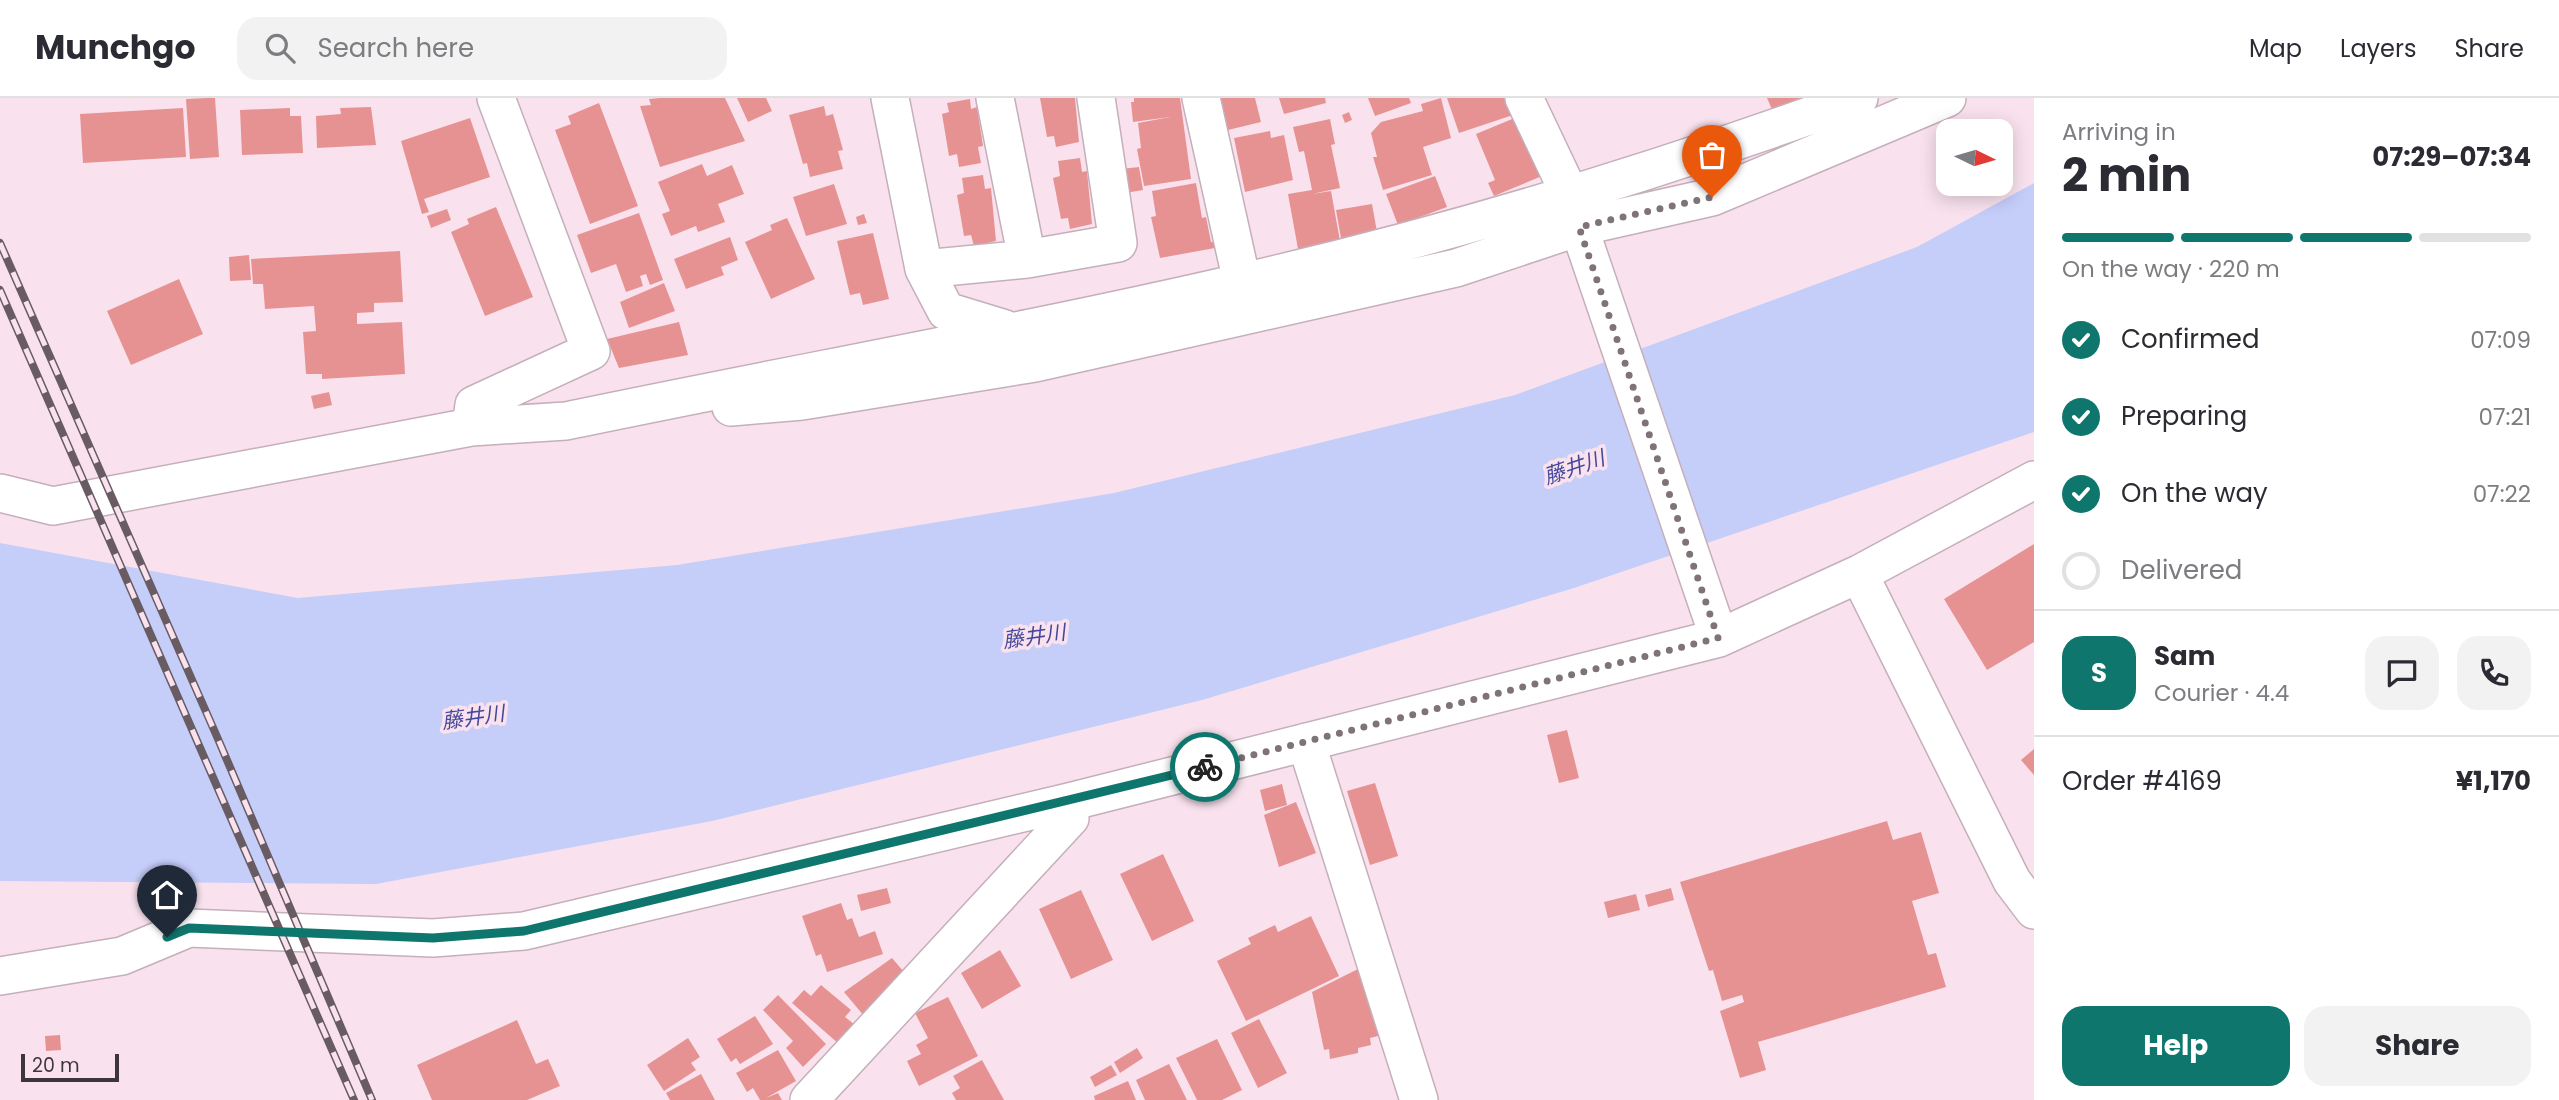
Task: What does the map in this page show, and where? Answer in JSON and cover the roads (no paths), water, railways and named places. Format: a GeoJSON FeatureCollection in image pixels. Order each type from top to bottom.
{"type":"FeatureCollection","features":[{"type":"Feature","properties":{"kind":"street"},"geometry":{"type":"LineString","coordinates":[[471,427],[474,405],[591,351],[496,98]]}},
{"type":"Feature","properties":{"kind":"street"},"geometry":{"type":"LineString","coordinates":[[890,98],[925,270],[946,311],[1011,330],[1035,363]]}},
{"type":"Feature","properties":{"kind":"street"},"geometry":{"type":"LineString","coordinates":[[995,98],[1027,259]]}},
{"type":"Feature","properties":{"kind":"street"},"geometry":{"type":"LineString","coordinates":[[925,270],[1027,259],[1118,243],[1096,98]]}},
{"type":"Feature","properties":{"kind":"street"},"geometry":{"type":"LineString","coordinates":[[1201,98],[1242,282]]}},
{"type":"Feature","properties":{"kind":"street"},"geometry":{"type":"LineString","coordinates":[[1524,98],[1575,211],[1718,638]]}},
{"type":"Feature","properties":{"kind":"street"},"geometry":{"type":"LineString","coordinates":[[0,494],[53,506],[471,427],[802,401],[1035,363],[1456,268],[1575,211],[1859,98]]}},
{"type":"Feature","properties":{"kind":"street"},"geometry":{"type":"LineString","coordinates":[[566,421],[1242,282],[1400,243],[1575,211],[1712,197],[1947,98]]}},
{"type":"Feature","properties":{"kind":"street"},"geometry":{"type":"LineString","coordinates":[[0,976],[121,956],[189,928],[433,938],[524,931],[1069,802],[1718,638],[1858,574],[2034,480]]}},
{"type":"Feature","properties":{"kind":"street"},"geometry":{"type":"LineString","coordinates":[[1858,574],[2012,881],[2034,910]]}},
{"type":"Feature","properties":{"kind":"street"},"geometry":{"type":"LineString","coordinates":[[1306,741],[1419,1100]]}},
{"type":"Feature","properties":{"kind":"street"},"geometry":{"type":"LineString","coordinates":[[810,1100],[1070,818],[1069,802]]}},
{"type":"Feature","properties":{"kind":"water","name":"藤井川"},"geometry":{"type":"Polygon","coordinates":[[[2034,183],[2034,432],[1574,588],[1202,700],[712,821],[376,884],[0,881],[0,543],[298,598],[677,565],[1114,493],[1515,395],[1917,247],[2034,183]]]}},
{"type":"Feature","properties":{"kind":"railway"},"geometry":{"type":"LineString","coordinates":[[0,243],[218,739],[372,1100]]}},
{"type":"Feature","properties":{"kind":"railway"},"geometry":{"type":"LineString","coordinates":[[0,290],[354,1100]]}}]}
